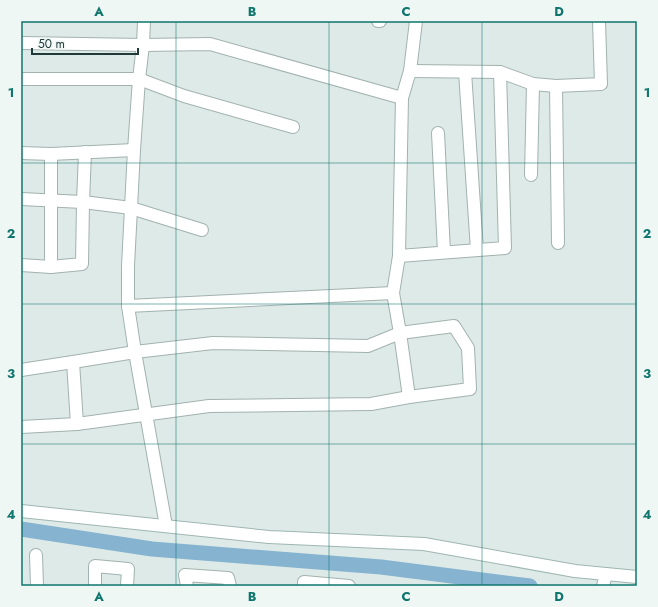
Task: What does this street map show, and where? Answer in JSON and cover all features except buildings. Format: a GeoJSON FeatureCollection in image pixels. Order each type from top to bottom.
{"type":"FeatureCollection","features":[{"type":"Feature","properties":{"kind":"street"},"geometry":{"type":"LineString","coordinates":[[144,21],[134,150],[128,266],[128,306],[166,526]]}},
{"type":"Feature","properties":{"kind":"street"},"geometry":{"type":"LineString","coordinates":[[408,397],[400,333],[393,293],[399,256],[402,98],[410,71],[416,21]]}},
{"type":"Feature","properties":{"kind":"street"},"geometry":{"type":"LineString","coordinates":[[410,71],[500,72],[533,84],[556,86],[601,84],[599,21]]}},
{"type":"Feature","properties":{"kind":"street"},"geometry":{"type":"LineString","coordinates":[[21,43],[143,45],[210,44],[402,98]]}},
{"type":"Feature","properties":{"kind":"street"},"geometry":{"type":"LineString","coordinates":[[465,72],[477,250]]}},
{"type":"Feature","properties":{"kind":"street"},"geometry":{"type":"LineString","coordinates":[[399,256],[505,248],[500,72]]}},
{"type":"Feature","properties":{"kind":"street"},"geometry":{"type":"LineString","coordinates":[[21,79],[139,78],[184,96],[293,127]]}},
{"type":"Feature","properties":{"kind":"street"},"geometry":{"type":"LineString","coordinates":[[531,175],[533,84]]}},
{"type":"Feature","properties":{"kind":"street"},"geometry":{"type":"LineString","coordinates":[[556,86],[558,243]]}},
{"type":"Feature","properties":{"kind":"street"},"geometry":{"type":"LineString","coordinates":[[438,132],[444,252]]}},
{"type":"Feature","properties":{"kind":"street"},"geometry":{"type":"LineString","coordinates":[[21,153],[51,154],[134,150]]}},
{"type":"Feature","properties":{"kind":"street"},"geometry":{"type":"LineString","coordinates":[[21,265],[51,267],[82,264],[83,202],[86,152]]}},
{"type":"Feature","properties":{"kind":"street"},"geometry":{"type":"LineString","coordinates":[[51,154],[51,267]]}},
{"type":"Feature","properties":{"kind":"street"},"geometry":{"type":"LineString","coordinates":[[21,200],[83,202],[131,208],[202,230]]}},
{"type":"Feature","properties":{"kind":"street"},"geometry":{"type":"LineString","coordinates":[[128,306],[393,293]]}},
{"type":"Feature","properties":{"kind":"street"},"geometry":{"type":"LineString","coordinates":[[21,370],[135,352],[213,343],[368,346],[400,333],[454,326],[468,348],[470,389],[408,397],[371,404],[208,406],[77,424],[21,427]]}},
{"type":"Feature","properties":{"kind":"street"},"geometry":{"type":"LineString","coordinates":[[73,362],[77,424]]}},
{"type":"Feature","properties":{"kind":"street"},"geometry":{"type":"LineString","coordinates":[[21,511],[269,537],[424,544],[575,571],[637,577]]}},
{"type":"Feature","properties":{"kind":"street"},"geometry":{"type":"LineString","coordinates":[[36,555],[37,586]]}},
{"type":"Feature","properties":{"kind":"street"},"geometry":{"type":"LineString","coordinates":[[95,586],[95,566],[128,570],[128,586]]}},
{"type":"Feature","properties":{"kind":"street"},"geometry":{"type":"LineString","coordinates":[[603,586],[606,574]]}},
{"type":"Feature","properties":{"kind":"street"},"geometry":{"type":"LineString","coordinates":[[187,586],[185,575],[228,578],[230,586]]}},
{"type":"Feature","properties":{"kind":"street"},"geometry":{"type":"LineString","coordinates":[[304,586],[304,582],[348,586]]}},
{"type":"Feature","properties":{"kind":"waterway"},"geometry":{"type":"LineString","coordinates":[[21,529],[152,549],[381,567],[530,586]]}}]}
